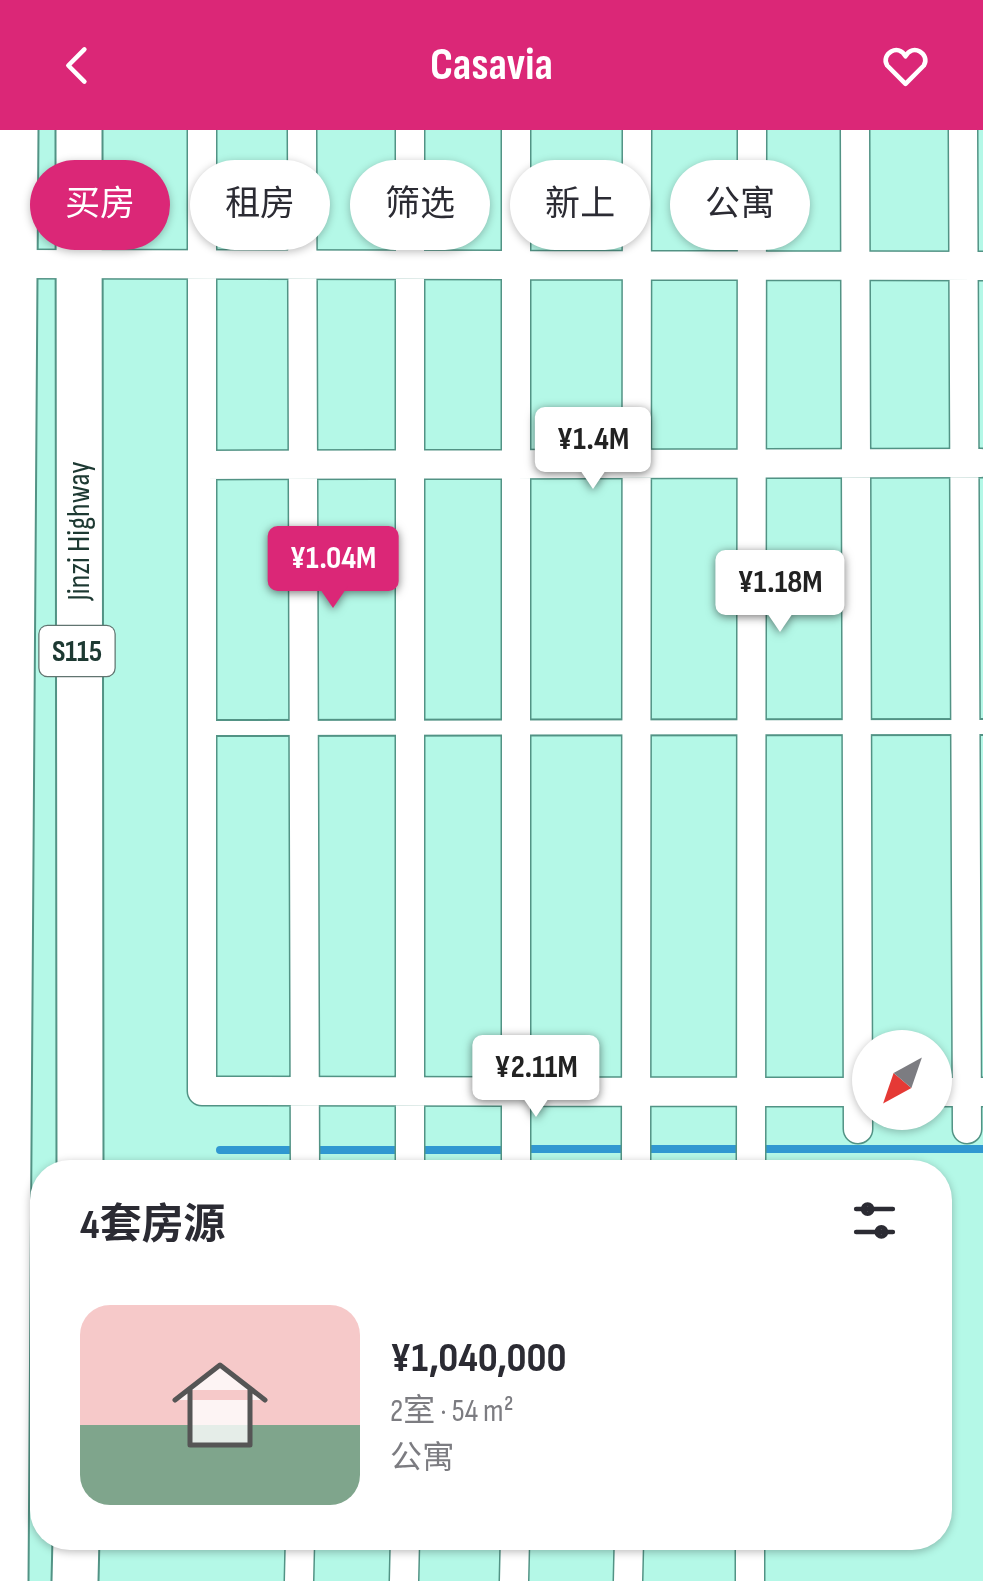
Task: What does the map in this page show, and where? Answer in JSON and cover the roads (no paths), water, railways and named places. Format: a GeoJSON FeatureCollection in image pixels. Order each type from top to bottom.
{"type":"FeatureCollection","features":[{"type":"Feature","properties":{"kind":"main road","name":"Jinzi Highway"},"geometry":{"type":"LineString","coordinates":[[5,1581],[15,130]]}},
{"type":"Feature","properties":{"kind":"main road","name":"Jinzi Highway"},"geometry":{"type":"LineString","coordinates":[[79,130],[80,1160]]}},
{"type":"Feature","properties":{"kind":"main road"},"geometry":{"type":"LineString","coordinates":[[75,1581],[76,1550]]}},
{"type":"Feature","properties":{"kind":"street"},"geometry":{"type":"LineString","coordinates":[[202,130],[202,1091],[852,1092]]}},
{"type":"Feature","properties":{"kind":"street"},"geometry":{"type":"LineString","coordinates":[[302,130],[305,1157]]}},
{"type":"Feature","properties":{"kind":"street"},"geometry":{"type":"LineString","coordinates":[[410,130],[410,1157]]}},
{"type":"Feature","properties":{"kind":"street"},"geometry":{"type":"LineString","coordinates":[[516,130],[516,1157]]}},
{"type":"Feature","properties":{"kind":"street"},"geometry":{"type":"LineString","coordinates":[[637,130],[637,1157]]}},
{"type":"Feature","properties":{"kind":"street"},"geometry":{"type":"LineString","coordinates":[[751,1157],[752,130]]}},
{"type":"Feature","properties":{"kind":"street"},"geometry":{"type":"LineString","coordinates":[[855,130],[857,727],[863,1030]]}},
{"type":"Feature","properties":{"kind":"street"},"geometry":{"type":"LineString","coordinates":[[963,130],[973,266],[974,463],[975,1092],[967,1129]]}},
{"type":"Feature","properties":{"kind":"street"},"geometry":{"type":"LineString","coordinates":[[16,264],[973,266]]}},
{"type":"Feature","properties":{"kind":"street"},"geometry":{"type":"LineString","coordinates":[[202,465],[974,463]]}},
{"type":"Feature","properties":{"kind":"street"},"geometry":{"type":"LineString","coordinates":[[299,1581],[300,1550]]}},
{"type":"Feature","properties":{"kind":"street"},"geometry":{"type":"LineString","coordinates":[[404,1581],[405,1550]]}},
{"type":"Feature","properties":{"kind":"street"},"geometry":{"type":"LineString","coordinates":[[514,1550],[514,1581]]}},
{"type":"Feature","properties":{"kind":"street"},"geometry":{"type":"LineString","coordinates":[[628,1581],[629,1550]]}},
{"type":"Feature","properties":{"kind":"street"},"geometry":{"type":"LineString","coordinates":[[750,1550],[750,1581]]}},
{"type":"Feature","properties":{"kind":"lane"},"geometry":{"type":"LineString","coordinates":[[202,728],[974,727]]}},
{"type":"Feature","properties":{"kind":"waterway"},"geometry":{"type":"LineString","coordinates":[[523,1149],[629,1149]]}},
{"type":"Feature","properties":{"kind":"waterway"},"geometry":{"type":"LineString","coordinates":[[643,1149],[744,1149]]}},
{"type":"Feature","properties":{"kind":"waterway"},"geometry":{"type":"LineString","coordinates":[[758,1149],[983,1149]]}},
{"type":"Feature","properties":{"kind":"waterway"},"geometry":{"type":"LineString","coordinates":[[220,1150],[299,1150]]}},
{"type":"Feature","properties":{"kind":"waterway"},"geometry":{"type":"LineString","coordinates":[[313,1150],[404,1150]]}},
{"type":"Feature","properties":{"kind":"waterway"},"geometry":{"type":"LineString","coordinates":[[418,1150],[509,1150]]}}]}
